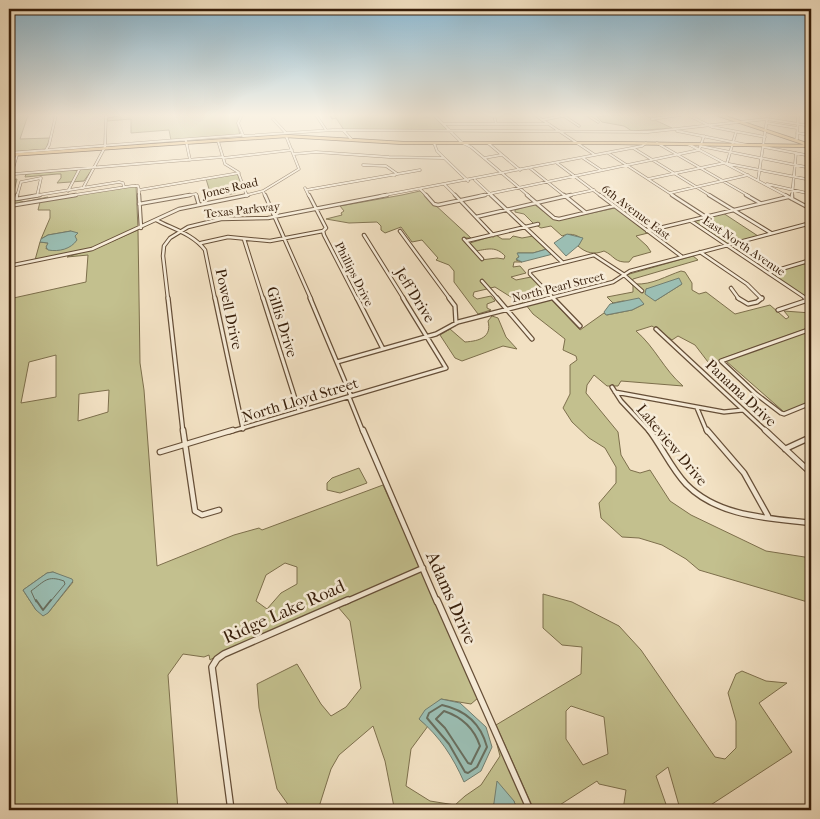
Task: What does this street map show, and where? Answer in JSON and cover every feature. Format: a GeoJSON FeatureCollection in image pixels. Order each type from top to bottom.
{"type":"FeatureCollection","features":[{"type":"Feature","properties":{"kind":"main road"},"geometry":{"type":"LineString","coordinates":[[9,155],[39,153]]}},
{"type":"Feature","properties":{"kind":"street"},"geometry":{"type":"LineString","coordinates":[[9,155],[22,153]]}},
{"type":"Feature","properties":{"kind":"street"},"geometry":{"type":"LineString","coordinates":[[80,192],[101,153]]}},
{"type":"Feature","properties":{"kind":"street"},"geometry":{"type":"LineString","coordinates":[[189,153],[190,160]]}},
{"type":"Feature","properties":{"kind":"street"},"geometry":{"type":"LineString","coordinates":[[222,153],[226,165],[239,173],[247,196]]}},
{"type":"Feature","properties":{"kind":"street"},"geometry":{"type":"LineString","coordinates":[[17,155],[12,172],[20,174],[260,153]]}},
{"type":"Feature","properties":{"kind":"street"},"geometry":{"type":"LineString","coordinates":[[294,154],[303,153]]}},
{"type":"Feature","properties":{"kind":"street"},"geometry":{"type":"LineString","coordinates":[[334,153],[444,158]]}},
{"type":"Feature","properties":{"kind":"street"},"geometry":{"type":"LineString","coordinates":[[439,153],[468,180]]}},
{"type":"Feature","properties":{"kind":"street"},"geometry":{"type":"LineString","coordinates":[[478,153],[556,218],[614,206]]}},
{"type":"Feature","properties":{"kind":"street","name":"Texas Parkway"},"geometry":{"type":"LineString","coordinates":[[219,510],[202,515],[195,511],[185,446],[162,250],[168,239],[179,231],[220,219],[274,217],[475,180],[607,153]]}},
{"type":"Feature","properties":{"kind":"street"},"geometry":{"type":"LineString","coordinates":[[608,153],[706,217]]}},
{"type":"Feature","properties":{"kind":"street"},"geometry":{"type":"LineString","coordinates":[[641,153],[772,233]]}},
{"type":"Feature","properties":{"kind":"street"},"geometry":{"type":"LineString","coordinates":[[672,153],[760,203]]}},
{"type":"Feature","properties":{"kind":"street"},"geometry":{"type":"LineString","coordinates":[[420,189],[436,205],[680,153]]}},
{"type":"Feature","properties":{"kind":"street"},"geometry":{"type":"LineString","coordinates":[[710,153],[811,209]]}},
{"type":"Feature","properties":{"kind":"street"},"geometry":{"type":"LineString","coordinates":[[725,163],[729,153]]}},
{"type":"Feature","properties":{"kind":"street"},"geometry":{"type":"LineString","coordinates":[[737,153],[811,168]]}},
{"type":"Feature","properties":{"kind":"street"},"geometry":{"type":"LineString","coordinates":[[758,180],[763,153]]}},
{"type":"Feature","properties":{"kind":"street"},"geometry":{"type":"LineString","coordinates":[[792,199],[796,153]]}},
{"type":"Feature","properties":{"kind":"street"},"geometry":{"type":"LineString","coordinates":[[797,153],[811,156]]}},
{"type":"Feature","properties":{"kind":"street","name":"Jones Road"},"geometry":{"type":"LineString","coordinates":[[9,266],[92,250],[179,209],[247,196],[263,191],[299,169],[294,154]]}},
{"type":"Feature","properties":{"kind":"street"},"geometry":{"type":"LineString","coordinates":[[484,158],[501,154],[520,170]]}},
{"type":"Feature","properties":{"kind":"street"},"geometry":{"type":"LineString","coordinates":[[386,166],[389,157]]}},
{"type":"Feature","properties":{"kind":"street"},"geometry":{"type":"LineString","coordinates":[[583,158],[601,170]]}},
{"type":"Feature","properties":{"kind":"street","name":"6th Avenue East"},"geometry":{"type":"LineString","coordinates":[[557,163],[681,257]]}},
{"type":"Feature","properties":{"kind":"street"},"geometry":{"type":"LineString","coordinates":[[648,179],[725,163],[811,180]]}},
{"type":"Feature","properties":{"kind":"street"},"geometry":{"type":"LineString","coordinates":[[363,165],[386,166],[396,173],[395,175],[420,170]]}},
{"type":"Feature","properties":{"kind":"street"},"geometry":{"type":"LineString","coordinates":[[530,168],[585,213]]}},
{"type":"Feature","properties":{"kind":"street"},"geometry":{"type":"LineString","coordinates":[[68,191],[79,170]]}},
{"type":"Feature","properties":{"kind":"street"},"geometry":{"type":"LineString","coordinates":[[139,190],[239,173]]}},
{"type":"Feature","properties":{"kind":"street","name":"Phillips Drive"},"geometry":{"type":"LineString","coordinates":[[383,349],[323,230],[326,228],[306,189],[395,175]]}},
{"type":"Feature","properties":{"kind":"street"},"geometry":{"type":"LineString","coordinates":[[670,193],[748,175]]}},
{"type":"Feature","properties":{"kind":"street"},"geometry":{"type":"LineString","coordinates":[[15,204],[21,182],[41,178],[37,196]]}},
{"type":"Feature","properties":{"kind":"street"},"geometry":{"type":"LineString","coordinates":[[475,180],[562,262]]}},
{"type":"Feature","properties":{"kind":"street"},"geometry":{"type":"LineString","coordinates":[[16,199],[119,182],[123,183],[124,187]]}},
{"type":"Feature","properties":{"kind":"street"},"geometry":{"type":"LineString","coordinates":[[763,183],[811,194]]}},
{"type":"Feature","properties":{"kind":"street"},"geometry":{"type":"LineString","coordinates":[[445,185],[493,235]]}},
{"type":"Feature","properties":{"kind":"street"},"geometry":{"type":"LineString","coordinates":[[9,206],[137,186],[139,190],[141,228]]}},
{"type":"Feature","properties":{"kind":"street"},"geometry":{"type":"LineString","coordinates":[[476,217],[594,190]]}},
{"type":"Feature","properties":{"kind":"street","name":"Adams Drive"},"geometry":{"type":"LineString","coordinates":[[263,191],[285,238],[423,568],[530,810]]}},
{"type":"Feature","properties":{"kind":"street"},"geometry":{"type":"LineString","coordinates":[[139,204],[196,194],[199,205]]}},
{"type":"Feature","properties":{"kind":"street"},"geometry":{"type":"LineString","coordinates":[[647,231],[788,197]]}},
{"type":"Feature","properties":{"kind":"street"},"geometry":{"type":"LineString","coordinates":[[156,220],[201,244],[224,237],[267,241],[323,230]]}},
{"type":"Feature","properties":{"kind":"street","name":"East North Avenue"},"geometry":{"type":"LineString","coordinates":[[691,220],[810,301]]}},
{"type":"Feature","properties":{"kind":"street","name":"North Pearl Street"},"geometry":{"type":"LineString","coordinates":[[337,362],[427,337],[439,333],[456,323],[613,282],[623,274],[811,223]]}},
{"type":"Feature","properties":{"kind":"street"},"geometry":{"type":"LineString","coordinates":[[465,240],[538,224]]}},
{"type":"Feature","properties":{"kind":"street"},"geometry":{"type":"LineString","coordinates":[[400,230],[455,306],[456,323]]}},
{"type":"Feature","properties":{"kind":"street","name":"Jeff Drive"},"geometry":{"type":"LineString","coordinates":[[364,235],[446,368]]}},
{"type":"Feature","properties":{"kind":"street","name":"Gillis Drive"},"geometry":{"type":"LineString","coordinates":[[244,239],[299,411]]}},
{"type":"Feature","properties":{"kind":"street"},"geometry":{"type":"LineString","coordinates":[[465,240],[482,259]]}},
{"type":"Feature","properties":{"kind":"street","name":"Powell Drive"},"geometry":{"type":"LineString","coordinates":[[201,244],[205,250],[209,267],[244,429]]}},
{"type":"Feature","properties":{"kind":"street"},"geometry":{"type":"LineString","coordinates":[[700,252],[747,284],[763,300],[745,304],[738,299],[731,288]]}},
{"type":"Feature","properties":{"kind":"street"},"geometry":{"type":"LineString","coordinates":[[580,326],[530,272],[562,262],[595,255],[623,274],[642,291]]}},
{"type":"Feature","properties":{"kind":"street"},"geometry":{"type":"LineString","coordinates":[[768,273],[811,260]]}},
{"type":"Feature","properties":{"kind":"street"},"geometry":{"type":"LineString","coordinates":[[482,280],[532,339]]}},
{"type":"Feature","properties":{"kind":"street"},"geometry":{"type":"LineString","coordinates":[[778,310],[810,301]]}},
{"type":"Feature","properties":{"kind":"street","name":"Panama Drive"},"geometry":{"type":"LineString","coordinates":[[656,329],[811,473]]}},
{"type":"Feature","properties":{"kind":"street"},"geometry":{"type":"LineString","coordinates":[[811,329],[721,361],[772,408],[784,414],[811,404]]}},
{"type":"Feature","properties":{"kind":"street","name":"North Lloyd Street"},"geometry":{"type":"LineString","coordinates":[[160,452],[244,429],[446,368]]}},
{"type":"Feature","properties":{"kind":"street","name":"Lakeview Drive"},"geometry":{"type":"LineString","coordinates":[[612,387],[624,405],[653,436],[683,480],[698,494],[725,509],[811,523]]}},
{"type":"Feature","properties":{"kind":"street"},"geometry":{"type":"LineString","coordinates":[[615,392],[724,412],[743,410]]}},
{"type":"Feature","properties":{"kind":"street"},"geometry":{"type":"LineString","coordinates":[[698,408],[700,419],[707,432],[740,468],[752,485],[768,516]]}},
{"type":"Feature","properties":{"kind":"street"},"geometry":{"type":"LineString","coordinates":[[785,448],[811,437]]}},
{"type":"Feature","properties":{"kind":"street","name":"Ridge Lake Road"},"geometry":{"type":"LineString","coordinates":[[231,810],[212,667],[214,662],[224,654],[423,568]]}},
{"type":"Feature","properties":{"kind":"shaded area"},"geometry":{"type":"Polygon","coordinates":[[[93,168],[84,181],[57,183],[61,178],[61,174],[25,177],[26,174],[93,168]]]}},
{"type":"Feature","properties":{"kind":"shaded area"},"geometry":{"type":"Polygon","coordinates":[[[237,173],[243,189],[227,195],[210,192],[206,179],[237,173]]]}},
{"type":"Feature","properties":{"kind":"shaded area"},"geometry":{"type":"Polygon","coordinates":[[[17,179],[14,191],[15,199],[24,202],[136,185],[138,229],[98,247],[35,260],[40,242],[48,243],[46,249],[75,236],[71,231],[48,235],[41,239],[50,218],[50,210],[38,210],[40,202],[9,207],[11,180],[17,179]]]}},
{"type":"Feature","properties":{"kind":"shaded area"},"geometry":{"type":"Polygon","coordinates":[[[420,191],[471,238],[463,238],[463,240],[481,260],[504,259],[505,256],[495,249],[476,251],[470,243],[496,235],[502,239],[510,239],[513,236],[522,238],[533,236],[547,249],[533,253],[518,253],[519,256],[516,260],[522,262],[514,262],[513,267],[520,266],[526,273],[511,277],[516,280],[531,277],[550,297],[522,304],[495,287],[490,288],[482,280],[480,281],[487,289],[474,292],[473,296],[477,299],[491,296],[495,301],[487,304],[487,308],[491,310],[478,314],[454,282],[454,271],[449,265],[436,260],[438,258],[422,240],[412,242],[401,227],[385,233],[377,222],[349,223],[326,219],[342,215],[341,213],[344,211],[340,206],[420,191]]]}},
{"type":"Feature","properties":{"kind":"shaded area"},"geometry":{"type":"Polygon","coordinates":[[[534,204],[553,219],[559,220],[615,208],[648,233],[636,236],[651,252],[633,257],[629,262],[624,262],[617,260],[604,251],[597,253],[587,252],[578,246],[582,239],[577,236],[570,234],[562,236],[551,226],[541,228],[536,225],[539,223],[534,224],[524,214],[515,212],[515,210],[534,204]]]}},
{"type":"Feature","properties":{"kind":"shaded area"},"geometry":{"type":"Polygon","coordinates":[[[723,213],[758,236],[727,244],[693,221],[723,213]]]}},
{"type":"Feature","properties":{"kind":"shaded area"},"geometry":{"type":"Polygon","coordinates":[[[138,230],[140,363],[144,390],[157,566],[234,535],[259,528],[262,530],[383,485],[420,567],[223,652],[210,660],[209,655],[204,657],[183,654],[168,675],[178,810],[9,810],[9,299],[86,282],[88,255],[67,257],[99,247],[138,230]],[[56,355],[29,362],[21,403],[56,397],[56,355]],[[109,390],[79,394],[78,421],[108,412],[109,390]],[[285,563],[266,575],[256,601],[267,609],[281,593],[297,584],[297,567],[285,563]],[[53,572],[47,573],[23,590],[36,610],[48,613],[73,582],[53,572]]]}},
{"type":"Feature","properties":{"kind":"shaded area"},"geometry":{"type":"Polygon","coordinates":[[[693,256],[698,260],[633,279],[632,281],[626,275],[693,256]]]}},
{"type":"Feature","properties":{"kind":"shaded area"},"geometry":{"type":"Polygon","coordinates":[[[811,262],[811,301],[770,273],[811,262]]]}},
{"type":"Feature","properties":{"kind":"shaded area"},"geometry":{"type":"Polygon","coordinates":[[[681,271],[685,272],[692,283],[692,290],[699,294],[706,292],[735,314],[770,305],[786,319],[789,317],[784,311],[811,313],[811,327],[721,359],[719,362],[708,362],[695,345],[678,336],[672,340],[652,326],[636,331],[683,386],[621,381],[618,386],[607,386],[594,375],[587,385],[586,393],[618,432],[621,455],[630,470],[640,473],[650,470],[670,501],[691,515],[766,551],[811,558],[811,603],[699,570],[686,559],[662,545],[639,538],[622,537],[601,518],[599,503],[616,483],[616,467],[605,448],[589,438],[572,422],[563,408],[570,394],[570,365],[577,360],[576,356],[563,350],[565,339],[533,314],[526,305],[551,299],[580,330],[604,313],[607,315],[632,310],[644,304],[623,301],[613,303],[607,297],[633,292],[633,286],[623,276],[643,291],[635,284],[653,282],[681,271]],[[682,284],[646,289],[655,301],[682,284]]]}},
{"type":"Feature","properties":{"kind":"shaded area"},"geometry":{"type":"Polygon","coordinates":[[[492,316],[498,318],[506,337],[517,349],[503,346],[462,361],[455,358],[440,335],[450,329],[465,342],[475,341],[484,337],[488,331],[488,321],[492,316]]]}},
{"type":"Feature","properties":{"kind":"shaded area"},"geometry":{"type":"Polygon","coordinates":[[[811,330],[811,402],[784,412],[726,361],[811,330]]]}},
{"type":"Feature","properties":{"kind":"shaded area"},"geometry":{"type":"Polygon","coordinates":[[[359,468],[367,483],[340,493],[327,490],[327,483],[332,478],[359,468]]]}},
{"type":"Feature","properties":{"kind":"shaded area"},"geometry":{"type":"Polygon","coordinates":[[[421,571],[478,698],[471,704],[441,699],[419,719],[428,726],[411,749],[406,786],[430,801],[455,805],[481,785],[500,756],[495,737],[527,810],[517,810],[514,801],[493,804],[493,810],[404,810],[394,807],[385,761],[373,726],[339,755],[331,769],[318,810],[292,810],[277,789],[259,708],[257,684],[297,664],[321,704],[331,716],[346,707],[361,688],[350,621],[338,607],[421,571]]]}},
{"type":"Feature","properties":{"kind":"shaded area"},"geometry":{"type":"Polygon","coordinates":[[[543,594],[572,602],[619,626],[641,650],[715,757],[725,759],[736,748],[736,721],[728,693],[736,674],[742,671],[766,681],[787,683],[759,703],[792,752],[703,810],[680,809],[668,767],[656,776],[668,810],[623,810],[626,790],[599,784],[597,781],[552,810],[534,810],[496,725],[581,674],[582,647],[562,645],[543,628],[543,594]],[[571,706],[566,711],[566,739],[583,765],[608,754],[604,717],[571,706]]]}},
{"type":"Feature","properties":{"kind":"water"},"geometry":{"type":"Polygon","coordinates":[[[71,231],[78,233],[75,236],[77,240],[71,246],[64,249],[48,250],[46,247],[48,243],[40,242],[41,239],[48,235],[71,231]]]}},
{"type":"Feature","properties":{"kind":"water"},"geometry":{"type":"Polygon","coordinates":[[[567,234],[583,238],[579,245],[566,256],[554,243],[567,234]]]}},
{"type":"Feature","properties":{"kind":"water"},"geometry":{"type":"Polygon","coordinates":[[[547,249],[553,254],[522,262],[516,259],[519,257],[517,253],[533,253],[547,249]]]}},
{"type":"Feature","properties":{"kind":"water"},"geometry":{"type":"Polygon","coordinates":[[[679,278],[682,284],[655,301],[645,294],[646,289],[679,278]]]}},
{"type":"Feature","properties":{"kind":"water"},"geometry":{"type":"Polygon","coordinates":[[[639,298],[644,304],[632,310],[606,315],[604,312],[610,304],[639,298]]]}},
{"type":"Feature","properties":{"kind":"water"},"geometry":{"type":"Polygon","coordinates":[[[53,572],[73,581],[48,613],[43,616],[36,610],[23,590],[47,573],[53,572]]]}},
{"type":"Feature","properties":{"kind":"water"},"geometry":{"type":"Polygon","coordinates":[[[441,699],[460,703],[486,727],[492,747],[481,771],[464,782],[445,748],[419,719],[425,710],[441,699]]]}},
{"type":"Feature","properties":{"kind":"water"},"geometry":{"type":"Polygon","coordinates":[[[497,781],[514,801],[517,810],[493,810],[497,781]]]}}]}
